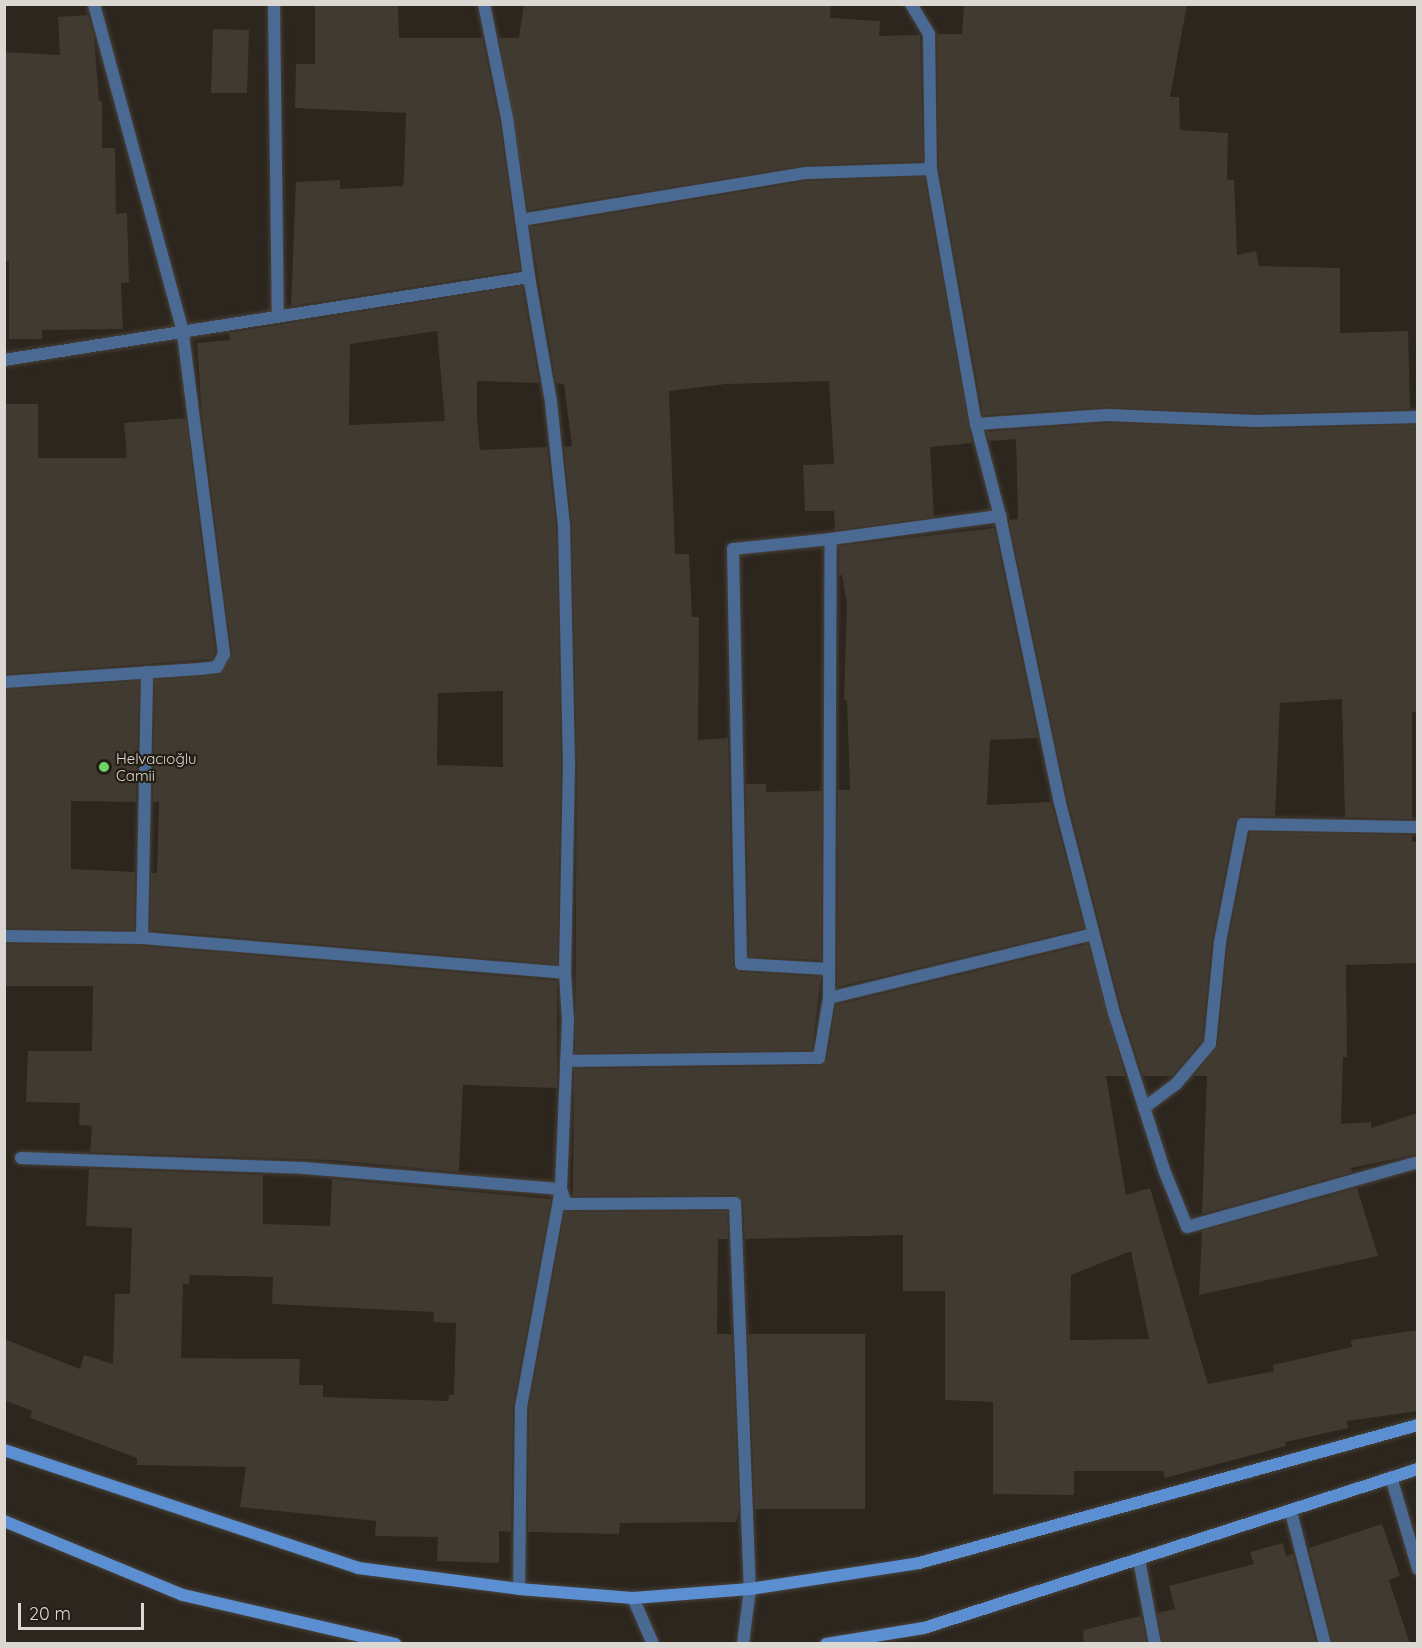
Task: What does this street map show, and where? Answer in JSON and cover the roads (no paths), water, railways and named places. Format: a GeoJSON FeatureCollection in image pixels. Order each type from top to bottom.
{"type":"FeatureCollection","features":[{"type":"Feature","properties":{"kind":"main road"},"geometry":{"type":"LineString","coordinates":[[4,1450],[358,1568],[519,1589],[633,1598],[750,1589],[919,1563],[1418,1425]]}},
{"type":"Feature","properties":{"kind":"main road"},"geometry":{"type":"LineString","coordinates":[[826,1644],[924,1628],[1291,1512],[1418,1469]]}},
{"type":"Feature","properties":{"kind":"main road"},"geometry":{"type":"LineString","coordinates":[[4,1521],[183,1595],[395,1644]]}},
{"type":"Feature","properties":{"kind":"street"},"geometry":{"type":"LineString","coordinates":[[4,682],[217,667],[224,654],[183,332],[94,4]]}},
{"type":"Feature","properties":{"kind":"street"},"geometry":{"type":"LineString","coordinates":[[274,4],[278,314]]}},
{"type":"Feature","properties":{"kind":"street"},"geometry":{"type":"LineString","coordinates":[[484,4],[507,118],[529,277],[551,402],[564,526],[569,763],[566,1061],[561,1189],[521,1406],[519,1589]]}},
{"type":"Feature","properties":{"kind":"street"},"geometry":{"type":"LineString","coordinates":[[911,4],[929,34],[931,169],[976,424],[1000,516],[1059,799],[1093,934],[1144,1108],[1186,1227],[1418,1162]]}},
{"type":"Feature","properties":{"kind":"street"},"geometry":{"type":"LineString","coordinates":[[521,220],[806,173],[931,169]]}},
{"type":"Feature","properties":{"kind":"street"},"geometry":{"type":"LineString","coordinates":[[4,360],[183,332],[278,314],[529,277]]}},
{"type":"Feature","properties":{"kind":"street"},"geometry":{"type":"LineString","coordinates":[[976,424],[1107,415],[1256,421],[1418,417]]}},
{"type":"Feature","properties":{"kind":"street"},"geometry":{"type":"LineString","coordinates":[[827,969],[741,964],[734,549],[831,539],[1000,516]]}},
{"type":"Feature","properties":{"kind":"street"},"geometry":{"type":"LineString","coordinates":[[566,1061],[819,1058],[828,998],[831,539]]}},
{"type":"Feature","properties":{"kind":"street"},"geometry":{"type":"LineString","coordinates":[[142,938],[147,672]]}},
{"type":"Feature","properties":{"kind":"street"},"geometry":{"type":"LineString","coordinates":[[1144,1108],[1176,1084],[1210,1044],[1220,942],[1243,824],[1418,827]]}},
{"type":"Feature","properties":{"kind":"street"},"geometry":{"type":"LineString","coordinates":[[828,998],[1093,934]]}},
{"type":"Feature","properties":{"kind":"street"},"geometry":{"type":"LineString","coordinates":[[4,936],[142,938],[566,973]]}},
{"type":"Feature","properties":{"kind":"street"},"geometry":{"type":"LineString","coordinates":[[21,1158],[304,1168],[561,1189]]}},
{"type":"Feature","properties":{"kind":"street"},"geometry":{"type":"LineString","coordinates":[[561,1189],[566,1204],[735,1203],[750,1589],[743,1644]]}},
{"type":"Feature","properties":{"kind":"street"},"geometry":{"type":"LineString","coordinates":[[1391,1477],[1418,1569]]}},
{"type":"Feature","properties":{"kind":"street"},"geometry":{"type":"LineString","coordinates":[[1291,1512],[1325,1644]]}},
{"type":"Feature","properties":{"kind":"street"},"geometry":{"type":"LineString","coordinates":[[1139,1560],[1155,1644]]}},
{"type":"Feature","properties":{"kind":"street"},"geometry":{"type":"LineString","coordinates":[[633,1598],[653,1644]]}},
{"type":"Feature","properties":{"kind":"place","name":"Helvacıoğlu Camii"},"geometry":{"type":"Point","coordinates":[104,767]}}]}
